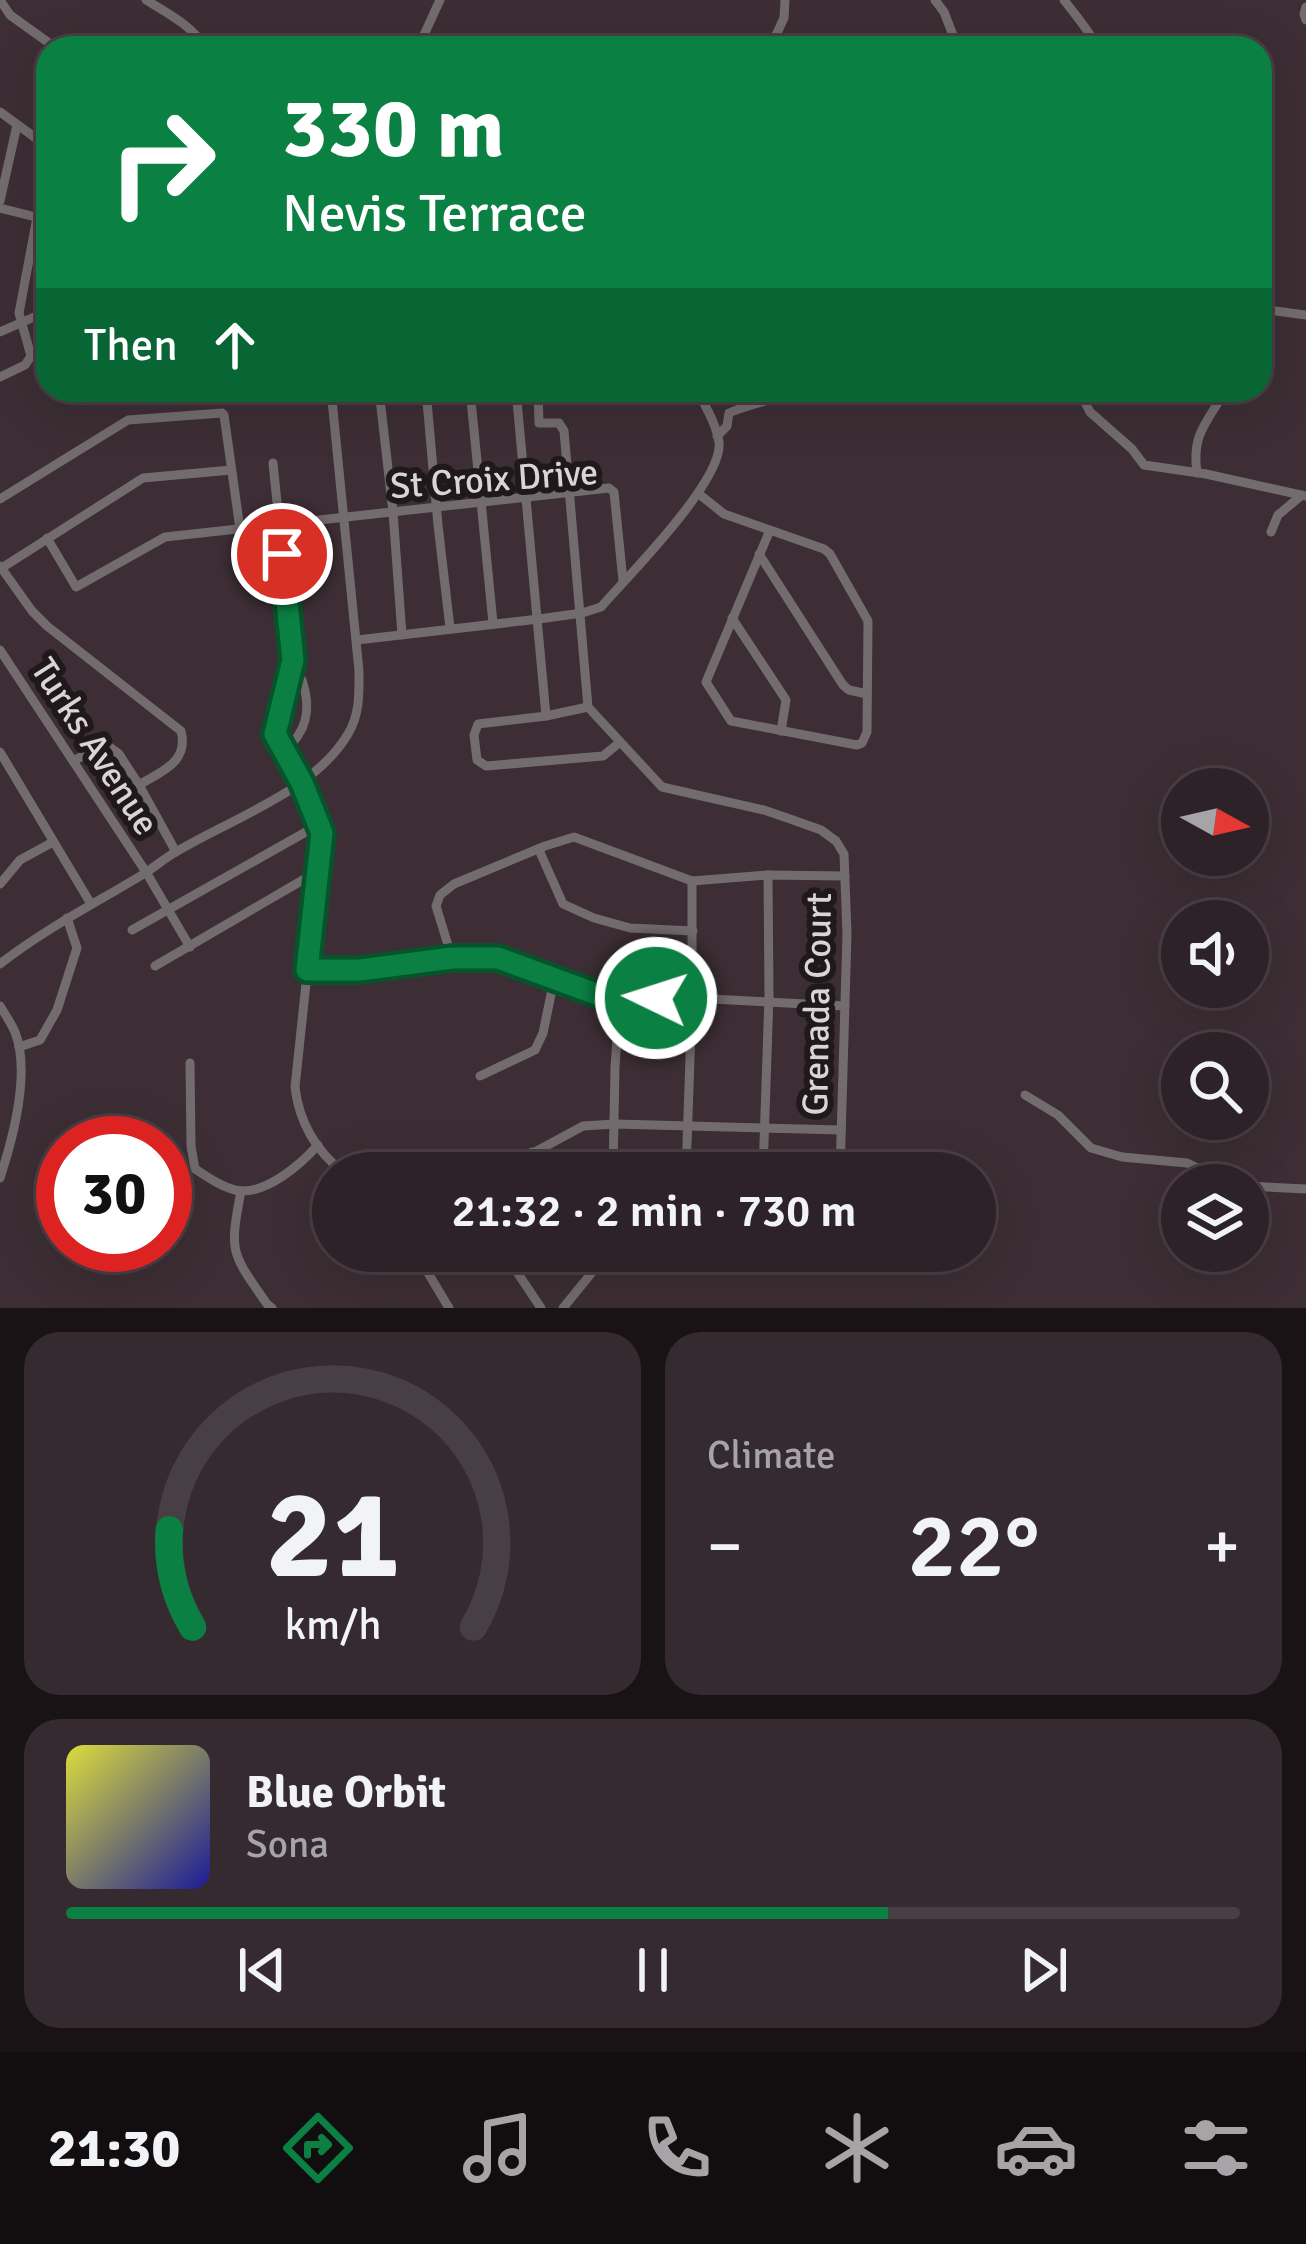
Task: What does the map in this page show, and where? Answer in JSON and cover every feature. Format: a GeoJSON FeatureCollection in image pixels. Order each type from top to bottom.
{"type":"FeatureCollection","features":[{"type":"Feature","properties":{"kind":"street"},"geometry":{"type":"LineString","coordinates":[[0,0],[10,15],[39,36]]}},
{"type":"Feature","properties":{"kind":"street"},"geometry":{"type":"LineString","coordinates":[[146,0],[182,21],[197,36]]}},
{"type":"Feature","properties":{"kind":"street"},"geometry":{"type":"LineString","coordinates":[[775,36],[785,0]]}},
{"type":"Feature","properties":{"kind":"street"},"geometry":{"type":"LineString","coordinates":[[934,0],[953,36]]}},
{"type":"Feature","properties":{"kind":"street"},"geometry":{"type":"LineString","coordinates":[[1064,0],[1091,36]]}},
{"type":"Feature","properties":{"kind":"street"},"geometry":{"type":"LineString","coordinates":[[422,36],[435,2]]}},
{"type":"Feature","properties":{"kind":"street"},"geometry":{"type":"LineString","coordinates":[[1306,7],[1306,20]]}},
{"type":"Feature","properties":{"kind":"street"},"geometry":{"type":"LineString","coordinates":[[0,112],[36,138]]}},
{"type":"Feature","properties":{"kind":"street"},"geometry":{"type":"LineString","coordinates":[[17,124],[0,204],[36,217]]}},
{"type":"Feature","properties":{"kind":"street"},"geometry":{"type":"LineString","coordinates":[[0,377],[30,360],[19,313],[36,246]]}},
{"type":"Feature","properties":{"kind":"street"},"geometry":{"type":"LineString","coordinates":[[1272,311],[1306,316]]}},
{"type":"Feature","properties":{"kind":"street"},"geometry":{"type":"LineString","coordinates":[[0,332],[36,316]]}},
{"type":"Feature","properties":{"kind":"street"},"geometry":{"type":"LineString","coordinates":[[0,964],[176,852],[302,783],[348,734],[359,710],[357,640],[332,402]]}},
{"type":"Feature","properties":{"kind":"street"},"geometry":{"type":"LineString","coordinates":[[380,402],[402,635]]}},
{"type":"Feature","properties":{"kind":"street"},"geometry":{"type":"LineString","coordinates":[[427,402],[450,628]]}},
{"type":"Feature","properties":{"kind":"street"},"geometry":{"type":"LineString","coordinates":[[471,402],[493,623]]}},
{"type":"Feature","properties":{"kind":"street"},"geometry":{"type":"LineString","coordinates":[[517,402],[546,716]]}},
{"type":"Feature","properties":{"kind":"street"},"geometry":{"type":"LineString","coordinates":[[538,402],[539,423],[559,423],[564,431],[588,707],[478,724],[474,735],[477,760],[486,766],[603,756],[619,743]]}},
{"type":"Feature","properties":{"kind":"street"},"geometry":{"type":"LineString","coordinates":[[357,640],[601,607],[698,494],[718,456],[717,436],[702,402]]}},
{"type":"Feature","properties":{"kind":"street"},"geometry":{"type":"LineString","coordinates":[[717,436],[727,426],[731,410],[766,402]]}},
{"type":"Feature","properties":{"kind":"street"},"geometry":{"type":"LineString","coordinates":[[1087,402],[1097,420],[1144,465],[1304,495]]}},
{"type":"Feature","properties":{"kind":"street"},"geometry":{"type":"LineString","coordinates":[[1197,473],[1194,450],[1219,402]]}},
{"type":"Feature","properties":{"kind":"street"},"geometry":{"type":"LineString","coordinates":[[0,499],[128,420],[223,414],[240,529]]}},
{"type":"Feature","properties":{"kind":"street"},"geometry":{"type":"LineString","coordinates":[[273,463],[293,660],[275,734],[322,833],[296,1087],[298,1114],[324,1152]]}},
{"type":"Feature","properties":{"kind":"street"},"geometry":{"type":"LineString","coordinates":[[139,785],[176,764],[184,745],[181,731],[47,626],[0,568],[143,478],[231,470]]}},
{"type":"Feature","properties":{"kind":"street","name":"St Croix Drive"},"geometry":{"type":"LineString","coordinates":[[46,538],[76,587],[165,537],[609,488],[614,492],[623,581]]}},
{"type":"Feature","properties":{"kind":"street"},"geometry":{"type":"LineString","coordinates":[[698,494],[724,514],[770,530],[824,549],[830,554],[868,621],[867,732],[862,742],[850,745],[731,721],[709,689],[708,673],[770,530]]}},
{"type":"Feature","properties":{"kind":"street"},"geometry":{"type":"LineString","coordinates":[[1271,532],[1278,515],[1304,495]]}},
{"type":"Feature","properties":{"kind":"street"},"geometry":{"type":"LineString","coordinates":[[759,554],[843,685],[867,694]]}},
{"type":"Feature","properties":{"kind":"street"},"geometry":{"type":"LineString","coordinates":[[732,618],[786,700],[782,731]]}},
{"type":"Feature","properties":{"kind":"street","name":"Turks Avenue"},"geometry":{"type":"LineString","coordinates":[[0,650],[190,947]]}},
{"type":"Feature","properties":{"kind":"street"},"geometry":{"type":"LineString","coordinates":[[284,751],[303,730],[308,703],[302,680]]}},
{"type":"Feature","properties":{"kind":"street","name":"Grenada Court"},"geometry":{"type":"LineString","coordinates":[[588,707],[662,787],[764,809],[821,830],[844,854],[847,934],[841,1152]]}},
{"type":"Feature","properties":{"kind":"street"},"geometry":{"type":"LineString","coordinates":[[73,760],[100,746],[119,754],[176,852]]}},
{"type":"Feature","properties":{"kind":"street"},"geometry":{"type":"LineString","coordinates":[[0,752],[91,904]]}},
{"type":"Feature","properties":{"kind":"street"},"geometry":{"type":"LineString","coordinates":[[132,930],[320,824]]}},
{"type":"Feature","properties":{"kind":"street"},"geometry":{"type":"LineString","coordinates":[[452,958],[436,906],[440,895],[454,884],[574,837],[692,881],[844,876]]}},
{"type":"Feature","properties":{"kind":"street"},"geometry":{"type":"LineString","coordinates":[[0,884],[20,860],[53,842]]}},
{"type":"Feature","properties":{"kind":"street"},"geometry":{"type":"LineString","coordinates":[[539,850],[562,904],[630,928],[693,931]]}},
{"type":"Feature","properties":{"kind":"street"},"geometry":{"type":"LineString","coordinates":[[155,966],[320,870]]}},
{"type":"Feature","properties":{"kind":"street"},"geometry":{"type":"LineString","coordinates":[[763,1152],[768,875]]}},
{"type":"Feature","properties":{"kind":"street"},"geometry":{"type":"LineString","coordinates":[[687,1152],[692,881]]}},
{"type":"Feature","properties":{"kind":"street"},"geometry":{"type":"LineString","coordinates":[[19,1047],[40,1040],[57,1010],[77,948],[67,918]]}},
{"type":"Feature","properties":{"kind":"street"},"geometry":{"type":"LineString","coordinates":[[307,970],[498,958],[596,994],[845,1006]]}},
{"type":"Feature","properties":{"kind":"street"},"geometry":{"type":"LineString","coordinates":[[480,1076],[535,1050],[554,980]]}},
{"type":"Feature","properties":{"kind":"street"},"geometry":{"type":"LineString","coordinates":[[614,1152],[620,996]]}},
{"type":"Feature","properties":{"kind":"street"},"geometry":{"type":"LineString","coordinates":[[0,1006],[19,1047],[20,1102],[0,1178]]}},
{"type":"Feature","properties":{"kind":"street"},"geometry":{"type":"LineString","coordinates":[[190,1063],[191,1146],[195,1169],[210,1180],[241,1191],[292,1172],[318,1145]]}},
{"type":"Feature","properties":{"kind":"street"},"geometry":{"type":"LineString","coordinates":[[1025,1095],[1058,1115],[1091,1148],[1122,1157],[1189,1164]]}},
{"type":"Feature","properties":{"kind":"street"},"geometry":{"type":"LineString","coordinates":[[532,1152],[583,1126],[842,1130]]}},
{"type":"Feature","properties":{"kind":"street"},"geometry":{"type":"LineString","coordinates":[[1269,1187],[1306,1189]]}},
{"type":"Feature","properties":{"kind":"street"},"geometry":{"type":"LineString","coordinates":[[241,1191],[232,1239],[237,1260],[272,1308]]}},
{"type":"Feature","properties":{"kind":"street"},"geometry":{"type":"LineString","coordinates":[[428,1272],[449,1308]]}},
{"type":"Feature","properties":{"kind":"street"},"geometry":{"type":"LineString","coordinates":[[517,1272],[541,1308]]}},
{"type":"Feature","properties":{"kind":"street"},"geometry":{"type":"LineString","coordinates":[[562,1308],[590,1272]]}},
{"type":"Feature","properties":{"kind":"route"},"geometry":{"type":"LineString","coordinates":[[282,554],[293,660],[275,734],[322,833],[307,970],[498,958],[596,994],[656,998]]}}]}
